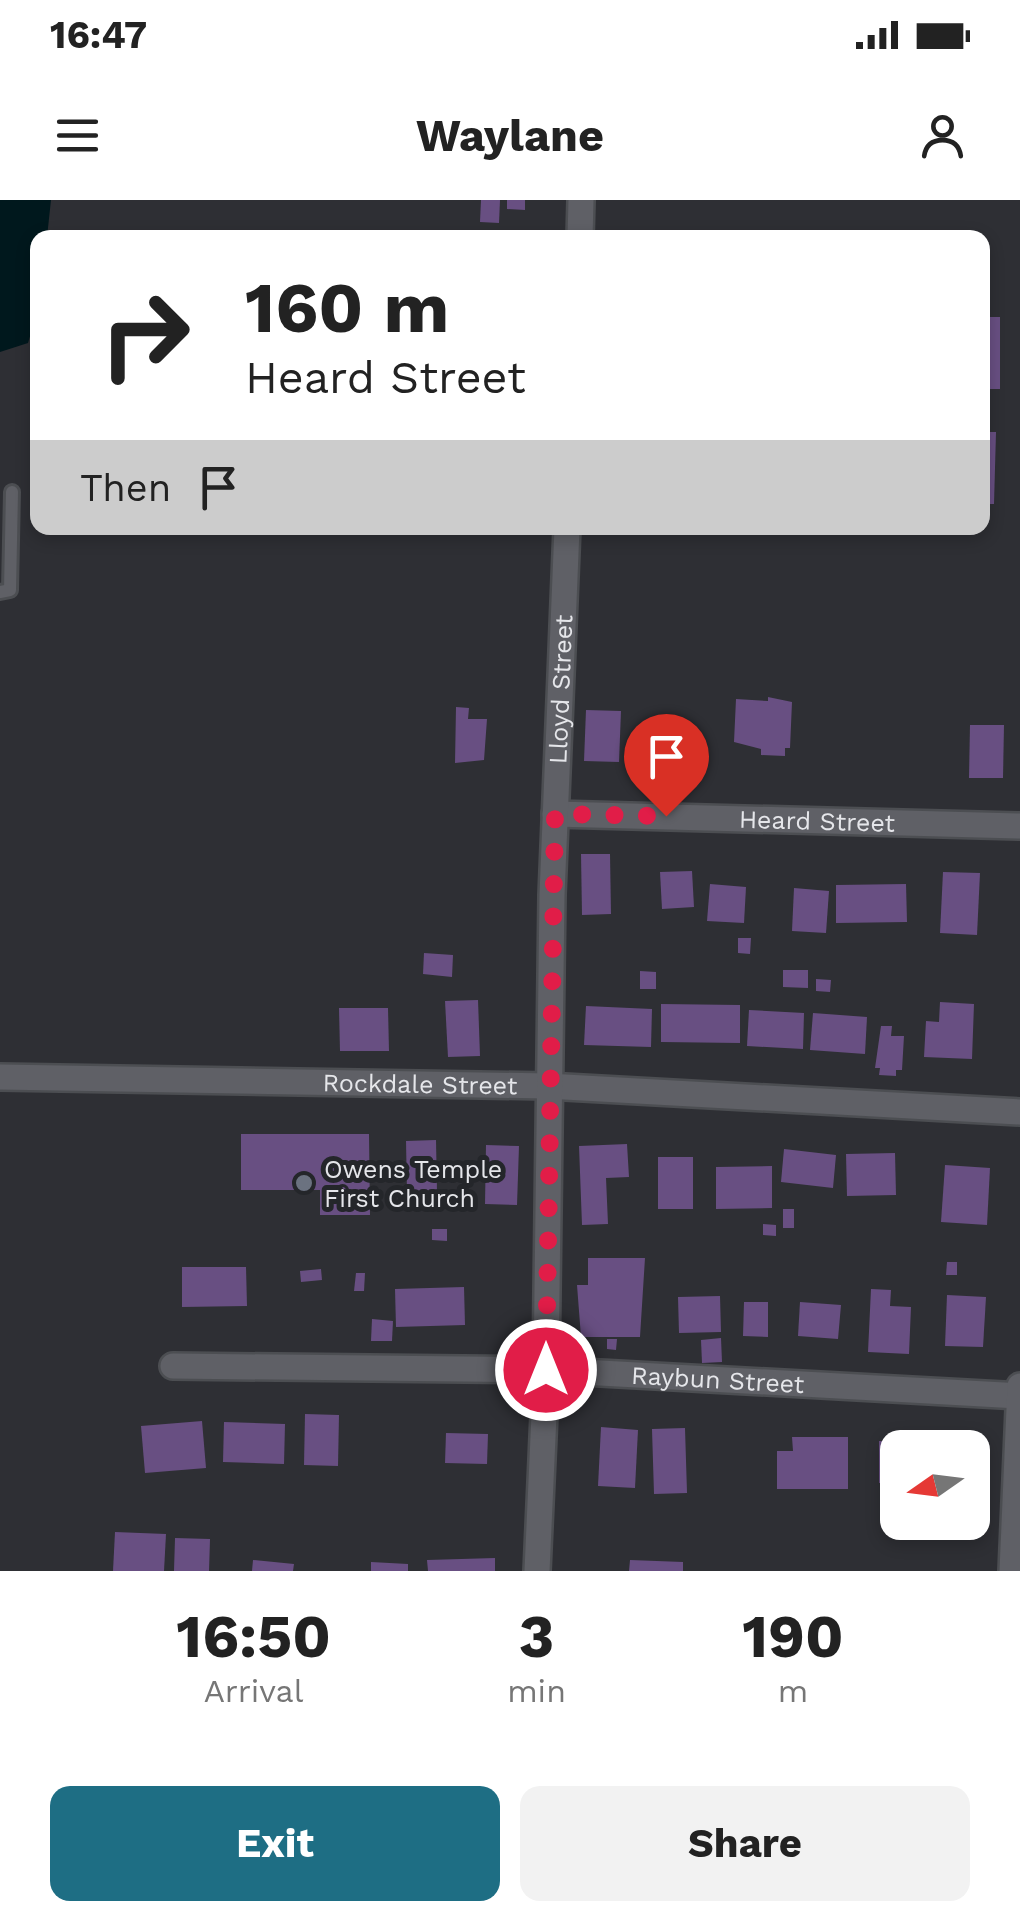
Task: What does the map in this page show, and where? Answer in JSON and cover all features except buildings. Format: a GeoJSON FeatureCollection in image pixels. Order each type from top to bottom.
{"type":"FeatureCollection","features":[{"type":"Feature","properties":{"kind":"street"},"geometry":{"type":"LineString","coordinates":[[580,200],[580,230]]}},
{"type":"Feature","properties":{"kind":"street","name":"Lloyd Street"},"geometry":{"type":"LineString","coordinates":[[537,1571],[546,1370],[547,1086],[555,814],[568,535]]}},
{"type":"Feature","properties":{"kind":"street","name":"Heard Street"},"geometry":{"type":"LineString","coordinates":[[555,814],[1020,826]]}},
{"type":"Feature","properties":{"kind":"street","name":"Rockdale Street"},"geometry":{"type":"LineString","coordinates":[[0,1077],[547,1086],[1020,1112]]}},
{"type":"Feature","properties":{"kind":"street","name":"Raybun Street"},"geometry":{"type":"LineString","coordinates":[[174,1366],[546,1370],[1020,1396]]}},
{"type":"Feature","properties":{"kind":"street"},"geometry":{"type":"LineString","coordinates":[[1012,1571],[1020,1386]]}},
{"type":"Feature","properties":{"kind":"lane"},"geometry":{"type":"LineString","coordinates":[[0,592],[10,590],[14,570],[12,492]]}},
{"type":"Feature","properties":{"kind":"water"},"geometry":{"type":"Polygon","coordinates":[[[0,200],[51,200],[48,230],[30,230],[28,343],[0,352],[0,200]]]}},
{"type":"Feature","properties":{"kind":"place","name":"Owens Temple First Church"},"geometry":{"type":"Point","coordinates":[304,1183]}},
{"type":"Feature","properties":{"kind":"route"},"geometry":{"type":"LineString","coordinates":[[546,1370],[547,1086],[555,814],[666,816]]}}]}
